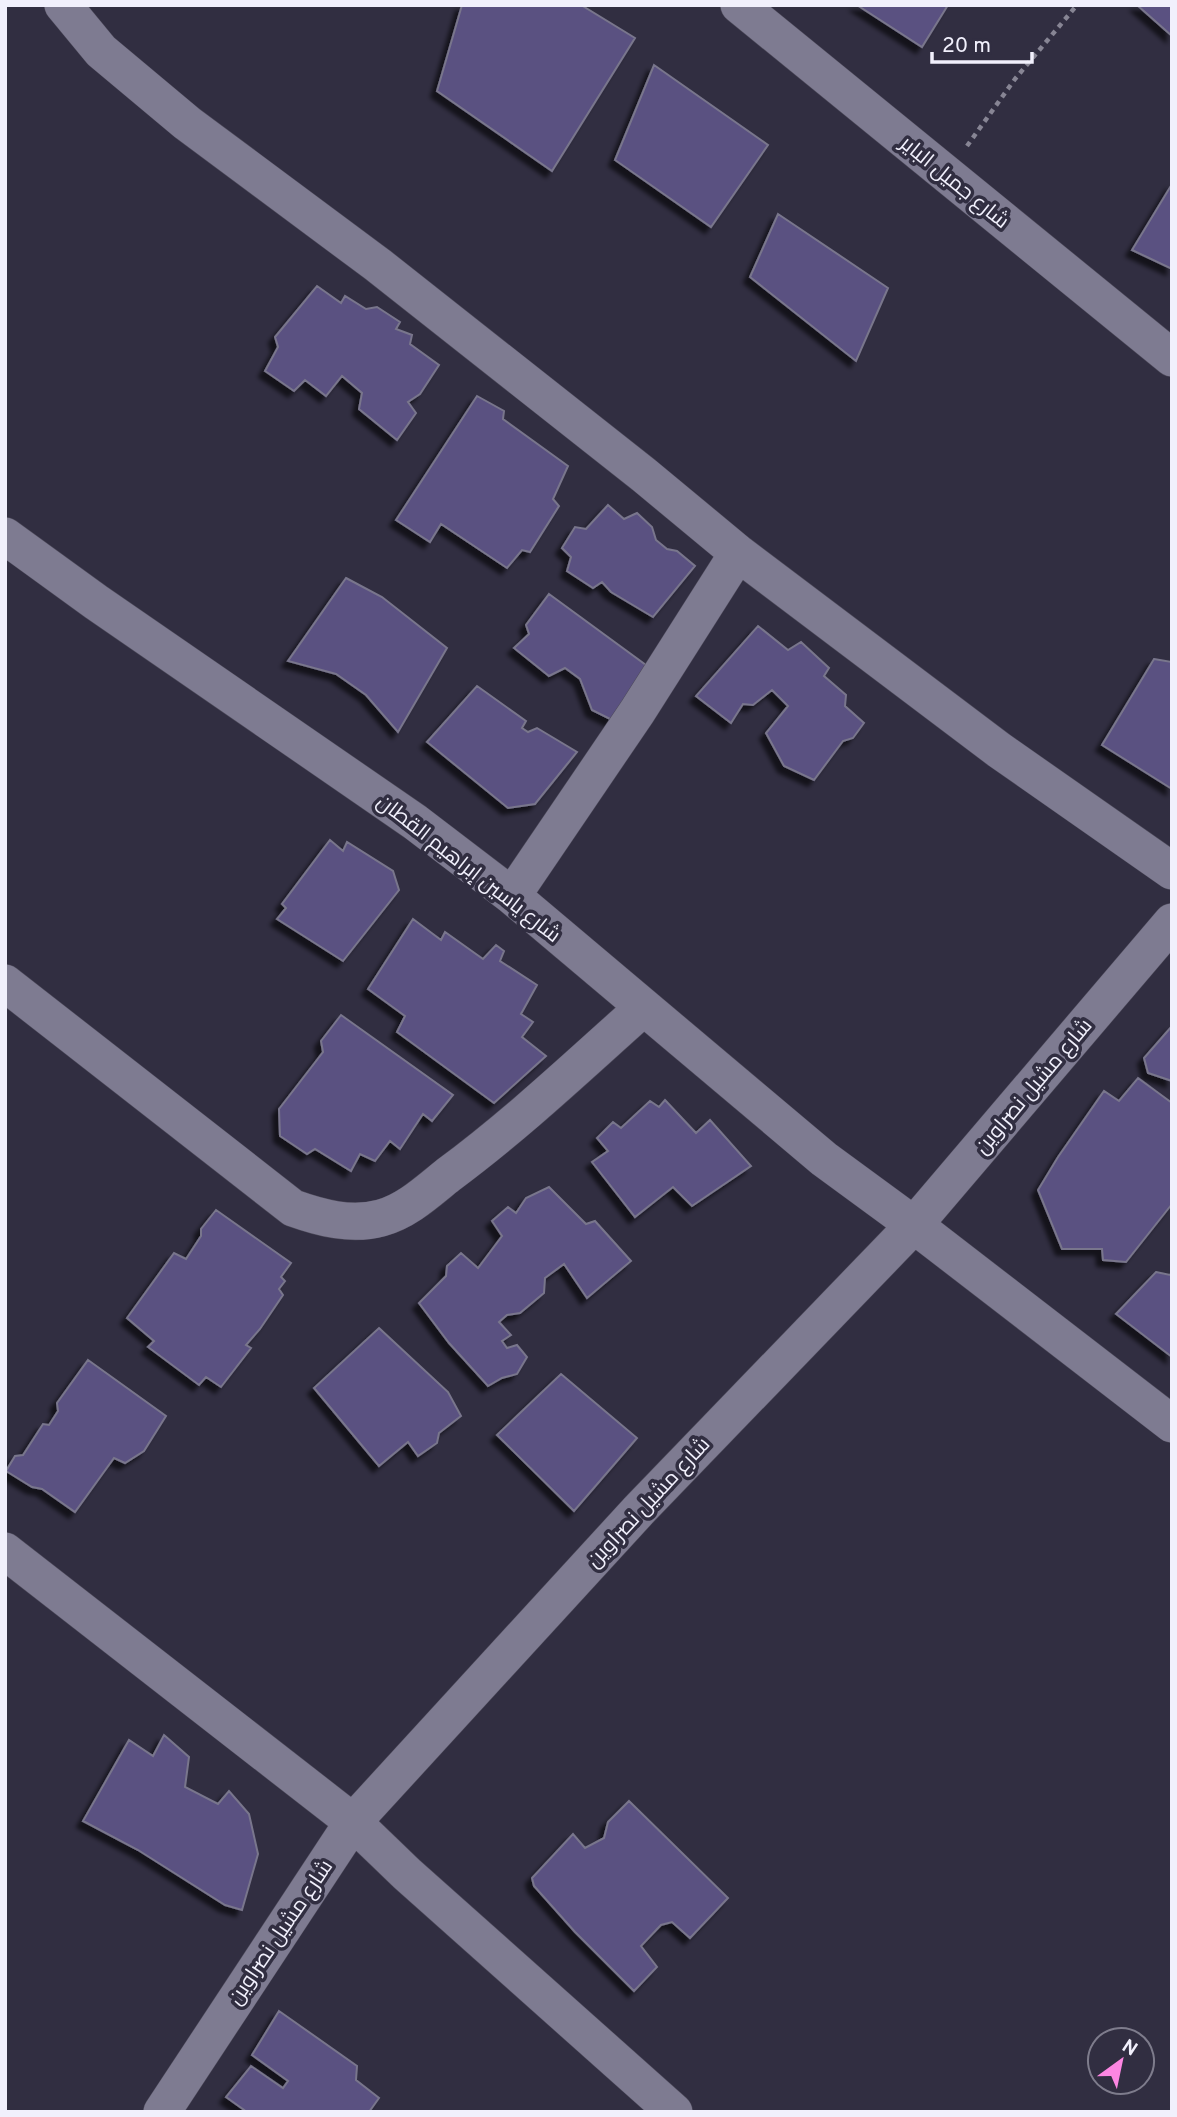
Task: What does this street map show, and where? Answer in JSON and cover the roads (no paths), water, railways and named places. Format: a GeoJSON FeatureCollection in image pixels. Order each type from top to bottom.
{"type":"FeatureCollection","features":[{"type":"Feature","properties":{"kind":"street"},"geometry":{"type":"LineString","coordinates":[[63,5],[102,51],[187,123],[378,265],[644,475],[738,554],[999,750],[1172,871]]}},
{"type":"Feature","properties":{"kind":"street","name":"شارع جميل الباير"},"geometry":{"type":"LineString","coordinates":[[739,5],[1172,358]]}},
{"type":"Feature","properties":{"kind":"street","name":"شارع ياسين إبراهيم القطان"},"geometry":{"type":"LineString","coordinates":[[5,536],[415,822],[512,897],[824,1159],[914,1224],[1172,1424]]}},
{"type":"Feature","properties":{"kind":"street"},"geometry":{"type":"LineString","coordinates":[[512,897],[637,712],[738,554]]}},
{"type":"Feature","properties":{"kind":"street","name":"شارع مشيل نصراوين"},"geometry":{"type":"LineString","coordinates":[[162,2112],[353,1822],[639,1510],[914,1224],[1172,922]]}},
{"type":"Feature","properties":{"kind":"street"},"geometry":{"type":"LineString","coordinates":[[5,982],[293,1208],[323,1219],[358,1221],[382,1218],[403,1209],[498,1137],[643,1008]]}},
{"type":"Feature","properties":{"kind":"street"},"geometry":{"type":"LineString","coordinates":[[5,1551],[353,1822],[407,1874],[674,2112]]}}]}
